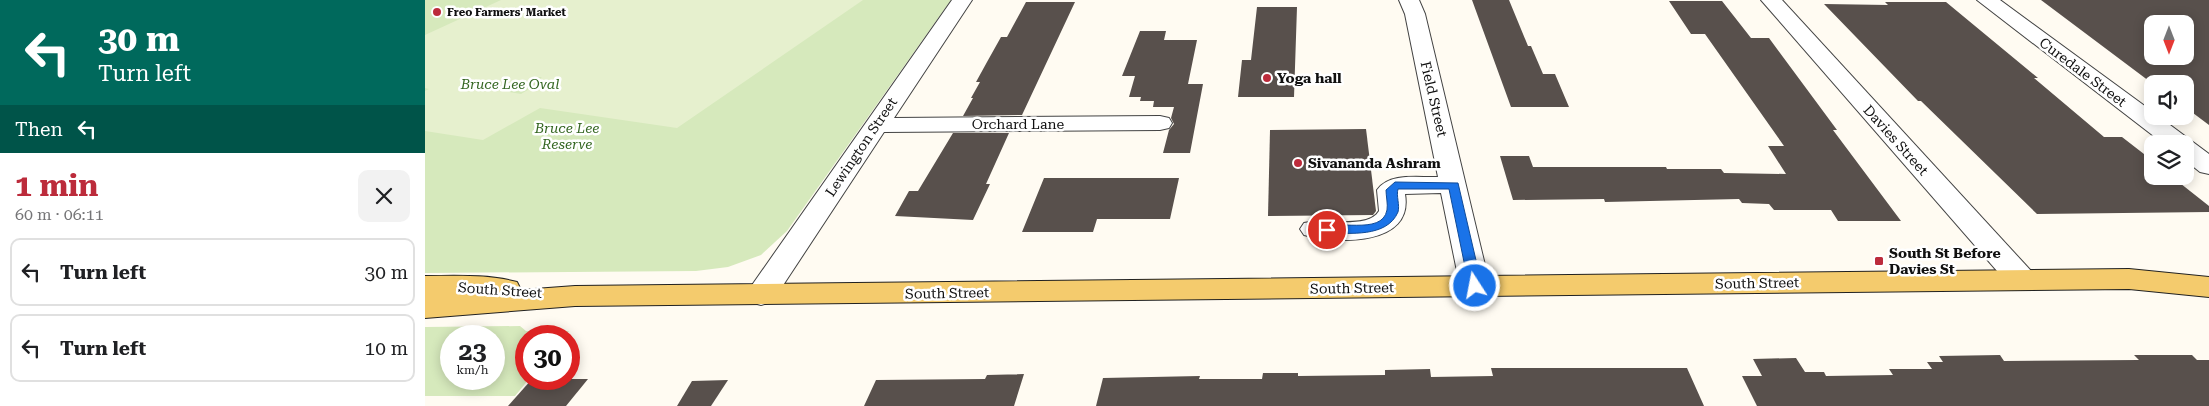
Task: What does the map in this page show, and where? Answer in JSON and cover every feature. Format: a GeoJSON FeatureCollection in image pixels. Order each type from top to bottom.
{"type":"FeatureCollection","features":[{"type":"Feature","properties":{"kind":"main road","name":"South Street"},"geometry":{"type":"LineString","coordinates":[[2129,279],[2209,268]]}},
{"type":"Feature","properties":{"kind":"main road","name":"South Street"},"geometry":{"type":"LineString","coordinates":[[425,307],[575,296],[2129,279],[2209,287]]}},
{"type":"Feature","properties":{"kind":"main road","name":"South Street"},"geometry":{"type":"LineString","coordinates":[[425,286],[477,286],[575,296]]}},
{"type":"Feature","properties":{"kind":"street","name":"Lewington Street"},"geometry":{"type":"LineString","coordinates":[[761,295],[962,0]]}},
{"type":"Feature","properties":{"kind":"street","name":"Field Street"},"geometry":{"type":"LineString","coordinates":[[1409,0],[1415,14],[1475,286]]}},
{"type":"Feature","properties":{"kind":"street","name":"Davies Street"},"geometry":{"type":"LineString","coordinates":[[1771,0],[2022,280]]}},
{"type":"Feature","properties":{"kind":"street","name":"Curedale Street"},"geometry":{"type":"LineString","coordinates":[[1987,0],[2167,135]]}},
{"type":"Feature","properties":{"kind":"street","name":"Orchard Lane"},"geometry":{"type":"LineString","coordinates":[[876,124],[1160,123]]}},
{"type":"Feature","properties":{"kind":"street"},"geometry":{"type":"LineString","coordinates":[[2194,155],[2209,166]]}},
{"type":"Feature","properties":{"kind":"street"},"geometry":{"type":"LineString","coordinates":[[1314,229],[1367,229],[1385,222],[1393,211],[1391,190],[1395,186],[1454,185]]}},
{"type":"Feature","properties":{"kind":"green space","name":"Bruce Lee Reserve"},"geometry":{"type":"Polygon","coordinates":[[[425,0],[951,0],[787,231],[761,255],[728,267],[696,271],[425,273],[425,0]]]}},
{"type":"Feature","properties":{"kind":"green space","name":"Bruce Lee Oval"},"geometry":{"type":"Polygon","coordinates":[[[501,0],[863,0],[677,128],[540,108],[483,140],[425,131],[425,91],[429,89],[425,88],[425,35],[501,0]],[[536,77],[509,92],[521,94],[541,82],[537,81],[542,77],[536,77]]]}},
{"type":"Feature","properties":{"kind":"green space"},"geometry":{"type":"Polygon","coordinates":[[[505,326],[515,326],[515,390],[520,390],[515,396],[425,396],[425,327],[440,327],[440,390],[505,390],[505,326]]]}},
{"type":"Feature","properties":{"kind":"building"},"geometry":{"type":"Polygon","coordinates":[[[1472,0],[1509,0],[1528,46],[1531,46],[1543,74],[1555,74],[1569,107],[1511,107],[1472,0]]]}},
{"type":"Feature","properties":{"kind":"building"},"geometry":{"type":"Polygon","coordinates":[[[2041,0],[2209,0],[2209,125],[2194,114],[2194,75],[2144,75],[2144,77],[2041,0]]]}},
{"type":"Feature","properties":{"kind":"building"},"geometry":{"type":"Polygon","coordinates":[[[1669,1],[1722,1],[1751,38],[1769,38],[1837,130],[1833,130],[1901,221],[1838,221],[1831,210],[1774,210],[1769,204],[1742,203],[1739,199],[1605,202],[1604,199],[1513,200],[1500,156],[1529,156],[1533,167],[1666,167],[1667,169],[1721,169],[1724,173],[1786,174],[1768,146],[1784,146],[1705,34],[1691,34],[1669,1]]]}},
{"type":"Feature","properties":{"kind":"building"},"geometry":{"type":"Polygon","coordinates":[[[1026,2],[1075,2],[1022,115],[963,116],[980,82],[976,82],[987,62],[1001,37],[1007,37],[1026,2]]]}},
{"type":"Feature","properties":{"kind":"building"},"geometry":{"type":"Polygon","coordinates":[[[1885,2],[1946,2],[2038,78],[2034,78],[2104,137],[2122,137],[2144,154],[2144,185],[2182,185],[2209,206],[2209,212],[2037,214],[1921,101],[1918,101],[1824,4],[1888,5],[1885,2]]]}},
{"type":"Feature","properties":{"kind":"building"},"geometry":{"type":"Polygon","coordinates":[[[1257,7],[1297,7],[1294,97],[1238,97],[1242,60],[1251,60],[1257,7]]]}},
{"type":"Feature","properties":{"kind":"building"},"geometry":{"type":"Polygon","coordinates":[[[1140,31],[1166,31],[1164,40],[1197,40],[1188,84],[1203,84],[1190,153],[1163,153],[1169,130],[1174,124],[1171,118],[1174,107],[1153,107],[1154,101],[1140,101],[1141,97],[1129,97],[1135,76],[1122,76],[1140,31]]]}},
{"type":"Feature","properties":{"kind":"building"},"geometry":{"type":"Polygon","coordinates":[[[1366,129],[1376,211],[1373,215],[1268,216],[1270,130],[1366,129]]]}},
{"type":"Feature","properties":{"kind":"building"},"geometry":{"type":"Polygon","coordinates":[[[953,133],[1009,133],[986,184],[990,184],[973,220],[895,216],[909,191],[918,191],[953,133]]]}},
{"type":"Feature","properties":{"kind":"building"},"geometry":{"type":"Polygon","coordinates":[[[1044,178],[1179,178],[1170,219],[1097,219],[1093,232],[1022,232],[1044,178]]]}},
{"type":"Feature","properties":{"kind":"building"},"geometry":{"type":"Polygon","coordinates":[[[2000,355],[2004,361],[2139,360],[2134,355],[2192,355],[2197,360],[2209,360],[2209,406],[1757,406],[1742,376],[1762,376],[1753,359],[1796,358],[1805,372],[1824,372],[1826,376],[1893,375],[1889,369],[1932,369],[1927,362],[1943,362],[1939,356],[2000,355]]]}},
{"type":"Feature","properties":{"kind":"building"},"geometry":{"type":"Polygon","coordinates":[[[1491,368],[1687,368],[1704,406],[1096,406],[1103,378],[1200,376],[1199,379],[1262,379],[1263,373],[1298,373],[1298,376],[1385,375],[1385,370],[1430,369],[1431,377],[1493,376],[1491,368]]]}},
{"type":"Feature","properties":{"kind":"building"},"geometry":{"type":"Polygon","coordinates":[[[1024,374],[1014,406],[864,406],[876,380],[985,379],[987,375],[1024,374]]]}},
{"type":"Feature","properties":{"kind":"building"},"geometry":{"type":"Polygon","coordinates":[[[580,379],[588,379],[580,389],[580,379]]]}},
{"type":"Feature","properties":{"kind":"building"},"geometry":{"type":"Polygon","coordinates":[[[728,380],[711,406],[677,406],[692,381],[728,380]]]}},
{"type":"Feature","properties":{"kind":"building"},"geometry":{"type":"Polygon","coordinates":[[[522,390],[579,390],[566,406],[508,406],[522,390]]]}},
{"type":"Feature","properties":{"kind":"place","name":"Freo Farmers' Market"},"geometry":{"type":"Point","coordinates":[437,12]}},
{"type":"Feature","properties":{"kind":"place","name":"Yoga hall"},"geometry":{"type":"Point","coordinates":[1267,78]}},
{"type":"Feature","properties":{"kind":"place","name":"Sivananda Ashram"},"geometry":{"type":"Point","coordinates":[1298,163]}},
{"type":"Feature","properties":{"kind":"place","name":"South St Before Davies St"},"geometry":{"type":"Point","coordinates":[1879,261]}},
{"type":"Feature","properties":{"kind":"route"},"geometry":{"type":"LineString","coordinates":[[1327,230],[1367,229],[1385,222],[1391,217],[1393,211],[1391,190],[1395,186],[1403,184],[1454,185],[1475,286]]}}]}
